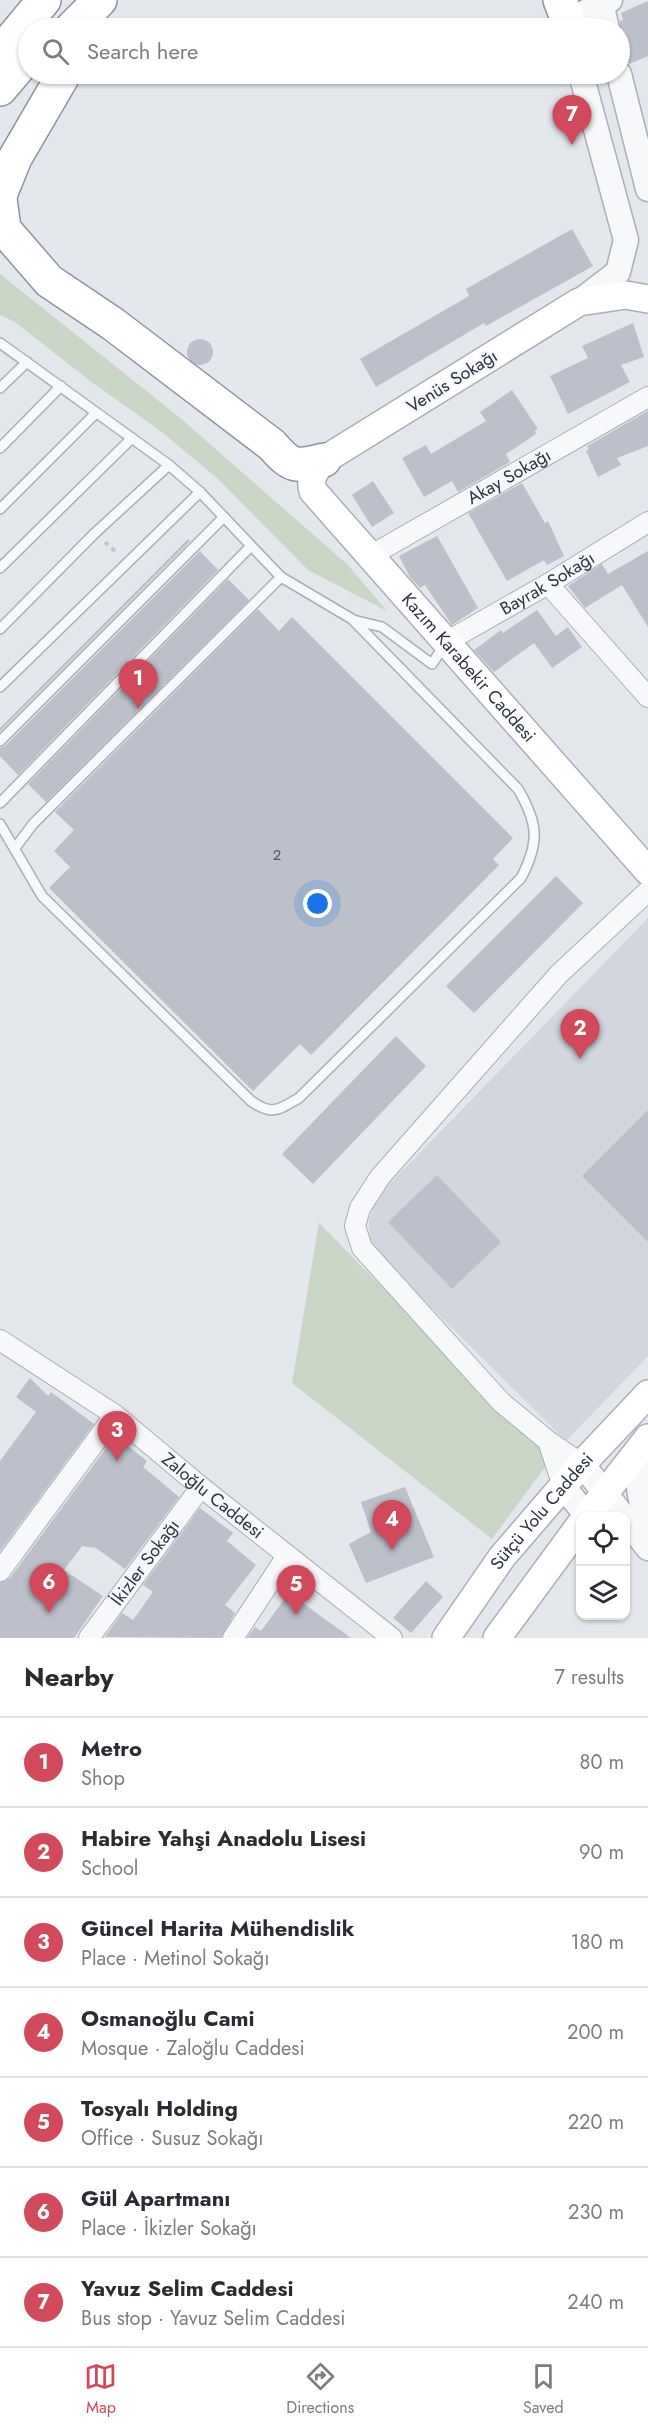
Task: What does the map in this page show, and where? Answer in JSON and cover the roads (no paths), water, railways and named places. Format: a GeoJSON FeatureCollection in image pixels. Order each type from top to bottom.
{"type":"FeatureCollection","features":[{"type":"Feature","properties":{"kind":"highway"},"geometry":{"type":"LineString","coordinates":[[29,18],[44,0]]}},
{"type":"Feature","properties":{"kind":"highway"},"geometry":{"type":"LineString","coordinates":[[60,18],[75,0]]}},
{"type":"Feature","properties":{"kind":"highway"},"geometry":{"type":"LineString","coordinates":[[82,18],[100,0]]}},
{"type":"Feature","properties":{"kind":"highway"},"geometry":{"type":"LineString","coordinates":[[103,18],[118,0]]}},
{"type":"Feature","properties":{"kind":"highway"},"geometry":{"type":"LineString","coordinates":[[0,53],[18,31]]}},
{"type":"Feature","properties":{"kind":"highway"},"geometry":{"type":"LineString","coordinates":[[0,89],[18,68]]}},
{"type":"Feature","properties":{"kind":"highway"},"geometry":{"type":"LineString","coordinates":[[0,101],[19,84]]}},
{"type":"Feature","properties":{"kind":"highway"},"geometry":{"type":"LineString","coordinates":[[0,146],[51,84]]}},
{"type":"Feature","properties":{"kind":"highway"},"geometry":{"type":"LineString","coordinates":[[58,84],[15,158],[0,197],[4,229],[49,281],[113,324],[272,445],[293,465],[324,460]]}},
{"type":"Feature","properties":{"kind":"main road"},"geometry":{"type":"LineString","coordinates":[[579,302],[626,295],[648,298]]}},
{"type":"Feature","properties":{"kind":"main road","name":"Venüs Sokağı"},"geometry":{"type":"LineString","coordinates":[[324,460],[579,302]]}},
{"type":"Feature","properties":{"kind":"main road","name":"Kazım Karabekir Caddesi"},"geometry":{"type":"LineString","coordinates":[[324,460],[312,474],[310,483],[313,491],[648,871]]}},
{"type":"Feature","properties":{"kind":"main road","name":"Sütçü Yolu Caddesi"},"geometry":{"type":"LineString","coordinates":[[446,1638],[502,1557],[582,1464],[648,1394]]}},
{"type":"Feature","properties":{"kind":"main road","name":"Sütçü Yolu Caddesi"},"geometry":{"type":"LineString","coordinates":[[591,1512],[645,1442]]}},
{"type":"Feature","properties":{"kind":"main road","name":"Sütçü Yolu Caddesi"},"geometry":{"type":"LineString","coordinates":[[496,1638],[576,1530]]}},
{"type":"Feature","properties":{"kind":"street"},"geometry":{"type":"LineString","coordinates":[[565,12],[603,2],[605,18]]}},
{"type":"Feature","properties":{"kind":"street"},"geometry":{"type":"LineString","coordinates":[[579,302],[618,272],[626,240],[584,84]]}},
{"type":"Feature","properties":{"kind":"street"},"geometry":{"type":"LineString","coordinates":[[622,84],[648,189]]}},
{"type":"Feature","properties":{"kind":"street","name":"Akay Sokağı"},"geometry":{"type":"LineString","coordinates":[[370,556],[648,397]]}},
{"type":"Feature","properties":{"kind":"street","name":"Bayrak Sokağı"},"geometry":{"type":"LineString","coordinates":[[446,642],[548,584],[648,522]]}},
{"type":"Feature","properties":{"kind":"street"},"geometry":{"type":"LineString","coordinates":[[548,584],[648,697]]}},
{"type":"Feature","properties":{"kind":"street"},"geometry":{"type":"LineString","coordinates":[[619,1512],[582,1464],[548,1441],[501,1402],[362,1248],[354,1226],[360,1208],[380,1177],[460,1089],[559,974],[648,891]]}},
{"type":"Feature","properties":{"kind":"street","name":"Zaloğlu Caddesi"},"geometry":{"type":"LineString","coordinates":[[2,1347],[115,1415],[201,1487],[392,1638]]}},
{"type":"Feature","properties":{"kind":"street"},"geometry":{"type":"LineString","coordinates":[[0,1571],[115,1415]]}},
{"type":"Feature","properties":{"kind":"street"},"geometry":{"type":"LineString","coordinates":[[548,1441],[563,1486],[584,1512]]}},
{"type":"Feature","properties":{"kind":"street"},"geometry":{"type":"LineString","coordinates":[[645,1442],[639,1464],[638,1498],[648,1522]]}},
{"type":"Feature","properties":{"kind":"street","name":"İkizler Sokağı"},"geometry":{"type":"LineString","coordinates":[[88,1638],[201,1487]]}},
{"type":"Feature","properties":{"kind":"street"},"geometry":{"type":"LineString","coordinates":[[630,1526],[648,1548]]}},
{"type":"Feature","properties":{"kind":"street"},"geometry":{"type":"LineString","coordinates":[[630,1546],[648,1559]]}},
{"type":"Feature","properties":{"kind":"street"},"geometry":{"type":"LineString","coordinates":[[233,1638],[287,1556]]}},
{"type":"Feature","properties":{"kind":"lane"},"geometry":{"type":"LineString","coordinates":[[0,343],[169,465],[200,492],[281,577],[352,620],[518,789],[531,812],[536,839],[530,861],[521,878],[299,1098],[276,1111],[263,1109],[251,1101],[42,896],[0,824]]}},
{"type":"Feature","properties":{"kind":"lane"},"geometry":{"type":"LineString","coordinates":[[0,388],[27,362]]}},
{"type":"Feature","properties":{"kind":"lane"},"geometry":{"type":"LineString","coordinates":[[0,448],[61,386]]}},
{"type":"Feature","properties":{"kind":"lane"},"geometry":{"type":"LineString","coordinates":[[0,509],[96,413]]}},
{"type":"Feature","properties":{"kind":"lane"},"geometry":{"type":"LineString","coordinates":[[0,568],[132,438]]}},
{"type":"Feature","properties":{"kind":"lane"},"geometry":{"type":"LineString","coordinates":[[0,629],[95,533],[169,465]]}},
{"type":"Feature","properties":{"kind":"lane"},"geometry":{"type":"LineString","coordinates":[[0,687],[200,492]]}},
{"type":"Feature","properties":{"kind":"lane"},"geometry":{"type":"LineString","coordinates":[[0,741],[224,517]]}},
{"type":"Feature","properties":{"kind":"lane"},"geometry":{"type":"LineString","coordinates":[[0,803],[251,546]]}},
{"type":"Feature","properties":{"kind":"lane"},"geometry":{"type":"LineString","coordinates":[[15,848],[33,824],[281,577]]}},
{"type":"Feature","properties":{"kind":"lane"},"geometry":{"type":"LineString","coordinates":[[352,620],[382,627],[432,664],[446,642]]}},
{"type":"Feature","properties":{"kind":"place","name":"Yavuz Selim Caddesi"},"geometry":{"type":"Point","coordinates":[572,145]}},
{"type":"Feature","properties":{"kind":"place","name":"Metro"},"geometry":{"type":"Point","coordinates":[138,709]}},
{"type":"Feature","properties":{"kind":"place","name":"Habire Yahşi Anadolu Lisesi"},"geometry":{"type":"Point","coordinates":[580,1059]}},
{"type":"Feature","properties":{"kind":"place","name":"Güncel Harita Mühendislik"},"geometry":{"type":"Point","coordinates":[117,1461]}},
{"type":"Feature","properties":{"kind":"place","name":"Osmanoğlu Cami"},"geometry":{"type":"Point","coordinates":[392,1550]}},
{"type":"Feature","properties":{"kind":"place","name":"Gül Apartmanı"},"geometry":{"type":"Point","coordinates":[49,1613]}},
{"type":"Feature","properties":{"kind":"place","name":"Tosyalı Holding"},"geometry":{"type":"Point","coordinates":[296,1615]}}]}
